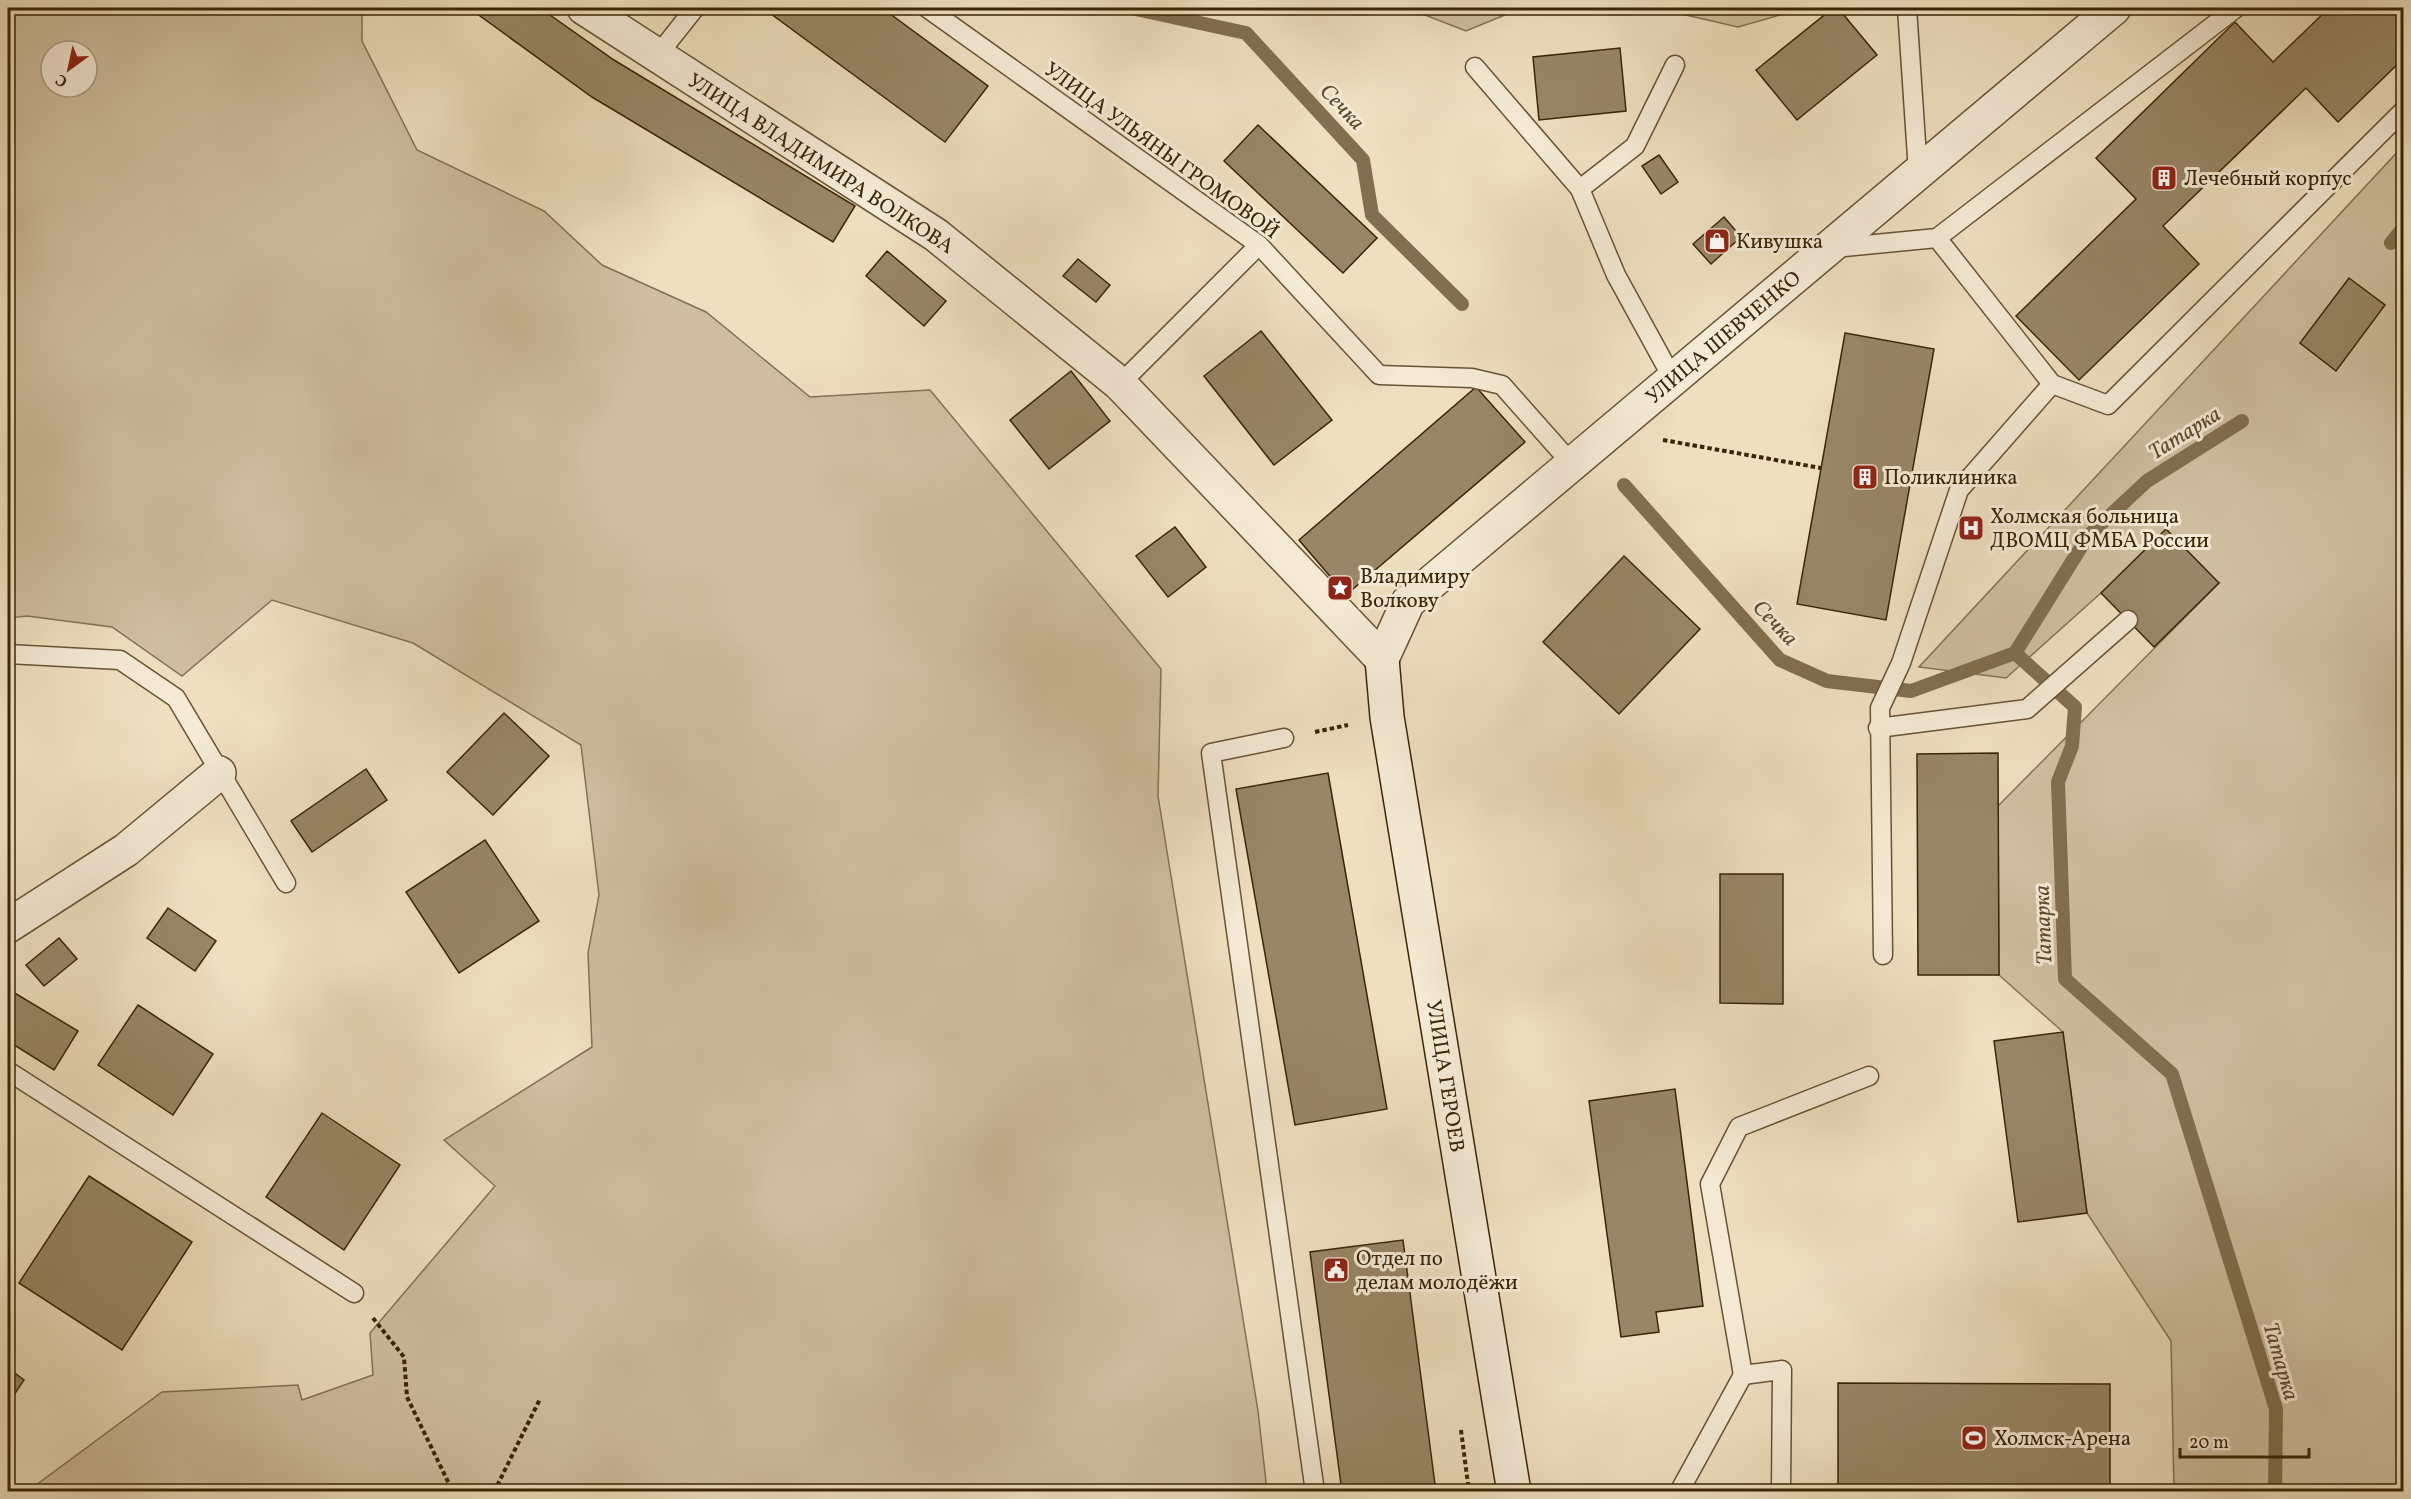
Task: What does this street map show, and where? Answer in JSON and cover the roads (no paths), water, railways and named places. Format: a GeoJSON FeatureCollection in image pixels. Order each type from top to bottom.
{"type":"FeatureCollection","features":[{"type":"Feature","properties":{"kind":"street","name":"УЛИЦА ВЛАДИМИРА ВОЛКОВА"},"geometry":{"type":"LineString","coordinates":[[584,8],[936,235],[1120,384],[1382,659]]}},
{"type":"Feature","properties":{"kind":"street","name":"УЛИЦА ШЕВЧЕНКО"},"geometry":{"type":"LineString","coordinates":[[1382,659],[1408,602],[2114,8]]}},
{"type":"Feature","properties":{"kind":"street","name":"УЛИЦА ГЕРОЕВ"},"geometry":{"type":"LineString","coordinates":[[1382,659],[1387,717],[1514,1491]]}},
{"type":"Feature","properties":{"kind":"street"},"geometry":{"type":"LineString","coordinates":[[8,926],[126,850],[219,773]]}},
{"type":"Feature","properties":{"kind":"lane"},"geometry":{"type":"LineString","coordinates":[[657,56],[695,8]]}},
{"type":"Feature","properties":{"kind":"lane","name":"УЛИЦА УЛЬЯНЫ ГРОМОВОЙ"},"geometry":{"type":"LineString","coordinates":[[927,8],[1259,245],[1379,375],[1472,378],[1502,385],[1572,464]]}},
{"type":"Feature","properties":{"kind":"lane"},"geometry":{"type":"LineString","coordinates":[[1907,8],[1918,172]]}},
{"type":"Feature","properties":{"kind":"lane"},"geometry":{"type":"LineString","coordinates":[[1827,249],[1937,238],[2236,8]]}},
{"type":"Feature","properties":{"kind":"lane"},"geometry":{"type":"LineString","coordinates":[[1580,189],[1635,146],[1675,65]]}},
{"type":"Feature","properties":{"kind":"lane"},"geometry":{"type":"LineString","coordinates":[[1474,67],[1580,189],[1616,275],[1673,379]]}},
{"type":"Feature","properties":{"kind":"lane"},"geometry":{"type":"LineString","coordinates":[[1937,238],[2052,384],[2108,405],[2403,110]]}},
{"type":"Feature","properties":{"kind":"lane"},"geometry":{"type":"LineString","coordinates":[[1120,384],[1259,245]]}},
{"type":"Feature","properties":{"kind":"lane"},"geometry":{"type":"LineString","coordinates":[[1883,955],[1878,728],[1880,708],[1901,663],[1959,490],[2052,384]]}},
{"type":"Feature","properties":{"kind":"lane"},"geometry":{"type":"LineString","coordinates":[[1878,728],[2027,709],[2128,620]]}},
{"type":"Feature","properties":{"kind":"lane"},"geometry":{"type":"LineString","coordinates":[[8,654],[120,660],[176,698],[286,883]]}},
{"type":"Feature","properties":{"kind":"lane"},"geometry":{"type":"LineString","coordinates":[[1284,738],[1211,753],[1315,1491]]}},
{"type":"Feature","properties":{"kind":"lane"},"geometry":{"type":"LineString","coordinates":[[8,1071],[354,1293]]}},
{"type":"Feature","properties":{"kind":"lane"},"geometry":{"type":"LineString","coordinates":[[1679,1491],[1743,1375],[1710,1184],[1739,1127],[1869,1076]]}},
{"type":"Feature","properties":{"kind":"lane"},"geometry":{"type":"LineString","coordinates":[[1743,1375],[1782,1370],[1781,1491]]}},
{"type":"Feature","properties":{"kind":"waterway","name":"Сечка"},"geometry":{"type":"LineString","coordinates":[[1131,8],[1246,33],[1363,160],[1372,215],[1462,304]]}},
{"type":"Feature","properties":{"kind":"waterway","name":"Татарка"},"geometry":{"type":"LineString","coordinates":[[2391,243],[2404,227]]}},
{"type":"Feature","properties":{"kind":"waterway","name":"Татарка"},"geometry":{"type":"LineString","coordinates":[[2015,653],[2088,536],[2147,481],[2242,421]]}},
{"type":"Feature","properties":{"kind":"waterway","name":"Сечка"},"geometry":{"type":"LineString","coordinates":[[1624,485],[1780,660],[1827,681],[1911,691],[2015,653]]}},
{"type":"Feature","properties":{"kind":"waterway","name":"Татарка"},"geometry":{"type":"LineString","coordinates":[[2015,653],[2075,707],[2072,746],[2058,782],[2065,979],[2172,1074],[2276,1409],[2275,1492]]}},
{"type":"Feature","properties":{"kind":"place","name":"Лечебный корпус"},"geometry":{"type":"Point","coordinates":[2164,178]}},
{"type":"Feature","properties":{"kind":"place","name":"Кивушка"},"geometry":{"type":"Point","coordinates":[1717,241]}},
{"type":"Feature","properties":{"kind":"place","name":"Поликлиника"},"geometry":{"type":"Point","coordinates":[1865,477]}},
{"type":"Feature","properties":{"kind":"place","name":"Холмская больница ДВОМЦ ФМБА России"},"geometry":{"type":"Point","coordinates":[1971,528]}},
{"type":"Feature","properties":{"kind":"place","name":"Владимиру Волкову"},"geometry":{"type":"Point","coordinates":[1340,588]}},
{"type":"Feature","properties":{"kind":"place","name":"Отдел по делам молодёжи"},"geometry":{"type":"Point","coordinates":[1336,1270]}},
{"type":"Feature","properties":{"kind":"place","name":"Холмск-Арена"},"geometry":{"type":"Point","coordinates":[1974,1438]}}]}
